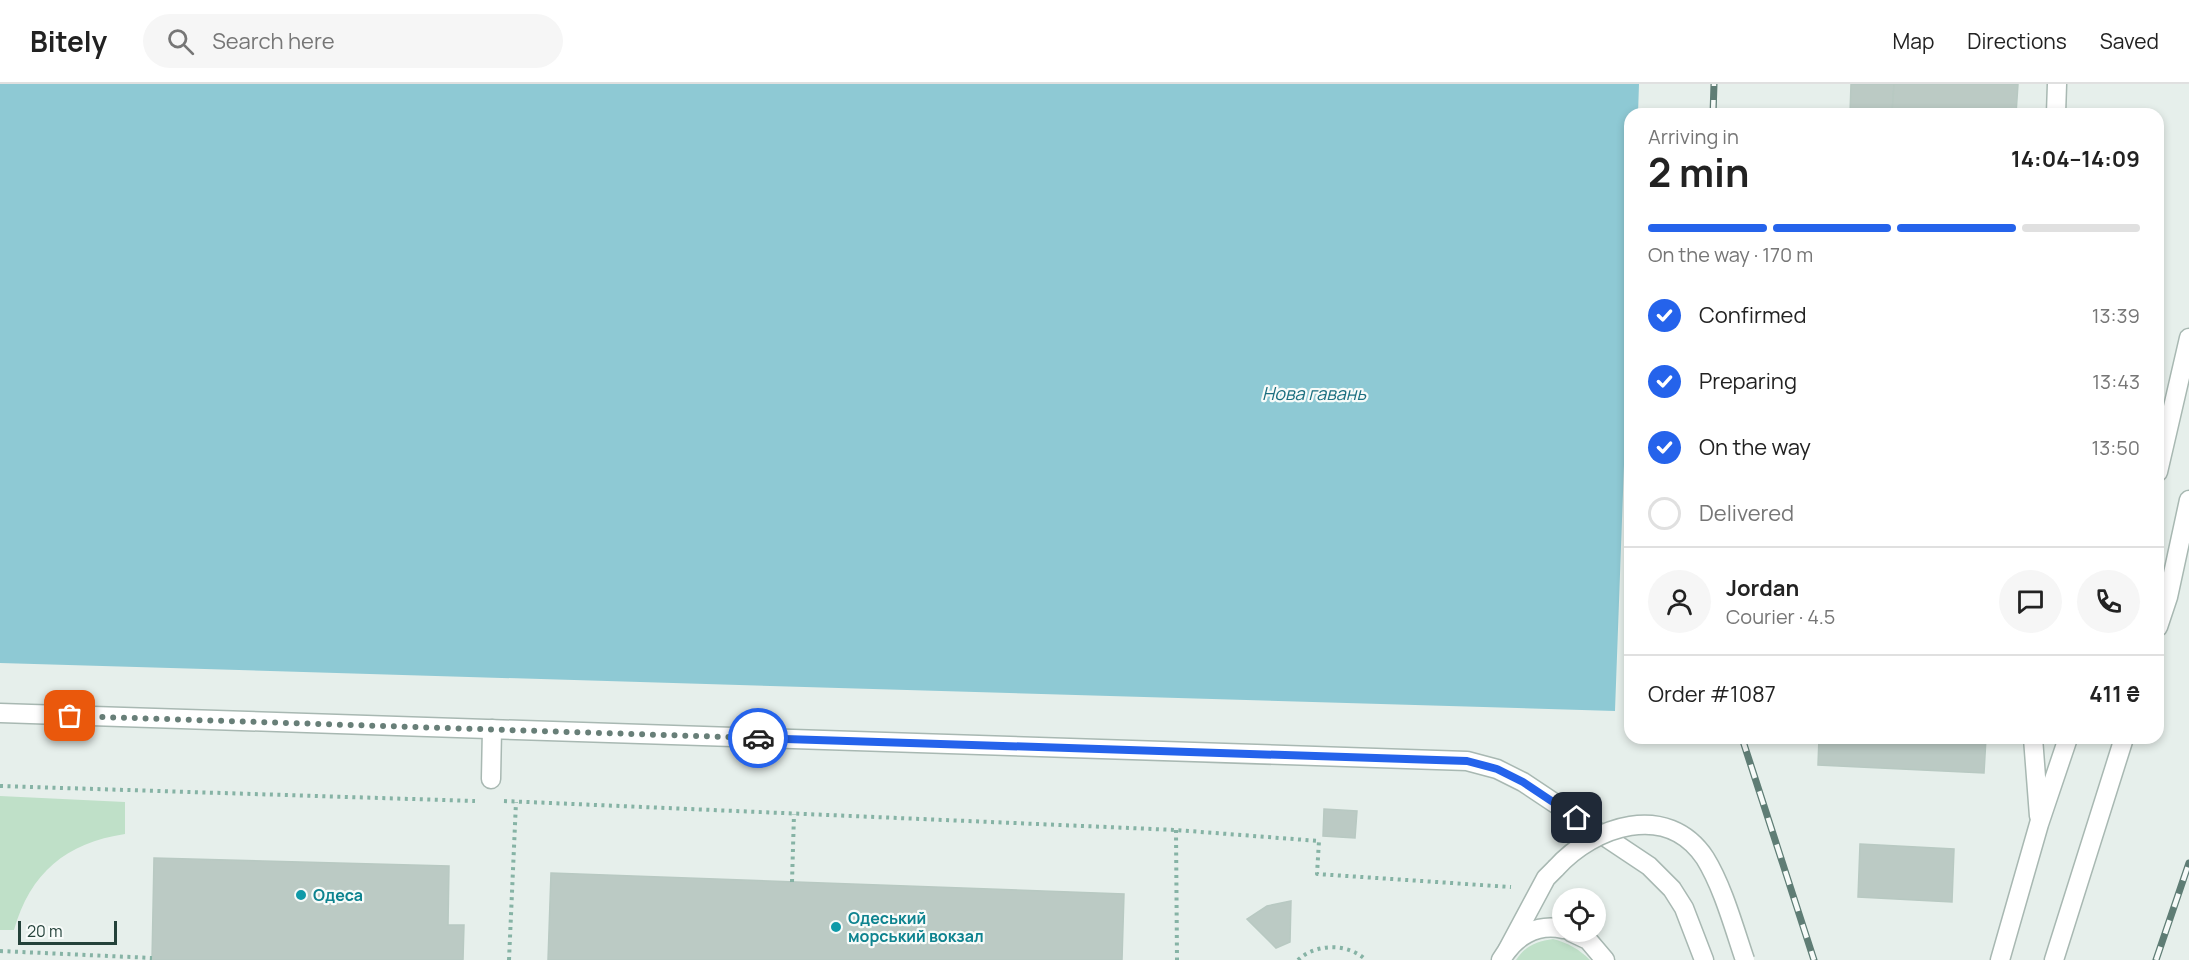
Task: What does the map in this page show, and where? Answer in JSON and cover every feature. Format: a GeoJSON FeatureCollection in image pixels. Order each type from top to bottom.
{"type":"FeatureCollection","features":[{"type":"Feature","properties":{"kind":"street"},"geometry":{"type":"LineString","coordinates":[[2056,108],[2057,84]]}},
{"type":"Feature","properties":{"kind":"street"},"geometry":{"type":"LineString","coordinates":[[2164,446],[2189,338]]}},
{"type":"Feature","properties":{"kind":"street"},"geometry":{"type":"LineString","coordinates":[[2164,609],[2189,500]]}},
{"type":"Feature","properties":{"kind":"street"},"geometry":{"type":"LineString","coordinates":[[0,713],[1467,761],[1497,769],[1523,782],[1649,866],[1672,889],[1684,908],[1704,960]]}},
{"type":"Feature","properties":{"kind":"street"},"geometry":{"type":"LineString","coordinates":[[491,779],[492,729]]}},
{"type":"Feature","properties":{"kind":"street"},"geometry":{"type":"LineString","coordinates":[[2033,744],[2039,824]]}},
{"type":"Feature","properties":{"kind":"street"},"geometry":{"type":"LineString","coordinates":[[2000,960],[2039,824],[2066,744]]}},
{"type":"Feature","properties":{"kind":"street"},"geometry":{"type":"LineString","coordinates":[[2054,960],[2122,744]]}},
{"type":"Feature","properties":{"kind":"street"},"geometry":{"type":"LineString","coordinates":[[1504,954],[1546,878],[1556,868],[1587,842],[1610,830],[1636,824],[1676,832],[1696,847],[1710,868],[1746,960]]}},
{"type":"Feature","properties":{"kind":"street"},"geometry":{"type":"LineString","coordinates":[[1504,954],[1527,933],[1540,928],[1552,927]]}},
{"type":"Feature","properties":{"kind":"street"},"geometry":{"type":"LineString","coordinates":[[1590,942],[1605,960]]}},
{"type":"Feature","properties":{"kind":"path"},"geometry":{"type":"LineString","coordinates":[[0,786],[477,801]]}},
{"type":"Feature","properties":{"kind":"path"},"geometry":{"type":"LineString","coordinates":[[498,801],[1176,830],[1319,841],[1317,874],[1511,887]]}},
{"type":"Feature","properties":{"kind":"path"},"geometry":{"type":"LineString","coordinates":[[509,960],[516,802]]}},
{"type":"Feature","properties":{"kind":"path"},"geometry":{"type":"LineString","coordinates":[[792,882],[794,814]]}},
{"type":"Feature","properties":{"kind":"path"},"geometry":{"type":"LineString","coordinates":[[1176,830],[1177,960]]}},
{"type":"Feature","properties":{"kind":"path"},"geometry":{"type":"LineString","coordinates":[[1298,960],[1316,949],[1332,946],[1348,949],[1366,960]]}},
{"type":"Feature","properties":{"kind":"path"},"geometry":{"type":"LineString","coordinates":[[0,951],[152,958]]}},
{"type":"Feature","properties":{"kind":"green space"},"geometry":{"type":"Polygon","coordinates":[[[0,796],[125,802],[125,834],[85,845],[68,853],[53,864],[30,892],[14,930],[0,930],[0,796]]]}},
{"type":"Feature","properties":{"kind":"green space"},"geometry":{"type":"Polygon","coordinates":[[[1552,939],[1552,942],[1564,942],[1590,960],[1516,960],[1523,951],[1542,941],[1552,939]]]}},
{"type":"Feature","properties":{"kind":"water","name":"Нова гавань"},"geometry":{"type":"Polygon","coordinates":[[[0,84],[1639,84],[1638,108],[1624,108],[1624,465],[1615,711],[0,663],[0,84]]]}},
{"type":"Feature","properties":{"kind":"building"},"geometry":{"type":"Polygon","coordinates":[[[1851,84],[1894,84],[1892,108],[1850,108],[1851,84]]]}},
{"type":"Feature","properties":{"kind":"building"},"geometry":{"type":"Polygon","coordinates":[[[1894,84],[2018,84],[2016,108],[1892,108],[1894,84]]]}},
{"type":"Feature","properties":{"kind":"building"},"geometry":{"type":"Polygon","coordinates":[[[1819,744],[1986,744],[1984,773],[1818,765],[1819,744]]]}},
{"type":"Feature","properties":{"kind":"building"},"geometry":{"type":"Polygon","coordinates":[[[1324,809],[1357,811],[1355,838],[1323,836],[1324,809]]]}},
{"type":"Feature","properties":{"kind":"building"},"geometry":{"type":"Polygon","coordinates":[[[1860,844],[1954,849],[1952,902],[1858,897],[1860,844]]]}},
{"type":"Feature","properties":{"kind":"building","name":"Одеса"},"geometry":{"type":"Polygon","coordinates":[[[154,858],[449,866],[448,925],[464,925],[463,960],[152,960],[154,858]]]}},
{"type":"Feature","properties":{"kind":"building","name":"Одеський морський вокзал"},"geometry":{"type":"Polygon","coordinates":[[[551,873],[1124,894],[1122,960],[548,960],[551,873]]]}},
{"type":"Feature","properties":{"kind":"building"},"geometry":{"type":"Polygon","coordinates":[[[1291,901],[1290,942],[1276,948],[1247,919],[1267,906],[1291,901]]]}},
{"type":"Feature","properties":{"kind":"railway"},"geometry":{"type":"LineString","coordinates":[[1713,108],[1714,84]]}},
{"type":"Feature","properties":{"kind":"railway"},"geometry":{"type":"LineString","coordinates":[[1744,744],[1814,960]]}},
{"type":"Feature","properties":{"kind":"railway"},"geometry":{"type":"LineString","coordinates":[[2156,960],[2189,863]]}},
{"type":"Feature","properties":{"kind":"way so far"},"geometry":{"type":"LineString","coordinates":[[70,716],[758,738]]}},
{"type":"Feature","properties":{"kind":"place","name":"Одеса"},"geometry":{"type":"Point","coordinates":[301,895]}},
{"type":"Feature","properties":{"kind":"place","name":"Одеський морський вокзал"},"geometry":{"type":"Point","coordinates":[836,927]}},
{"type":"Feature","properties":{"kind":"route"},"geometry":{"type":"LineString","coordinates":[[758,738],[1467,761],[1497,769],[1523,782],[1577,818]]}}]}
